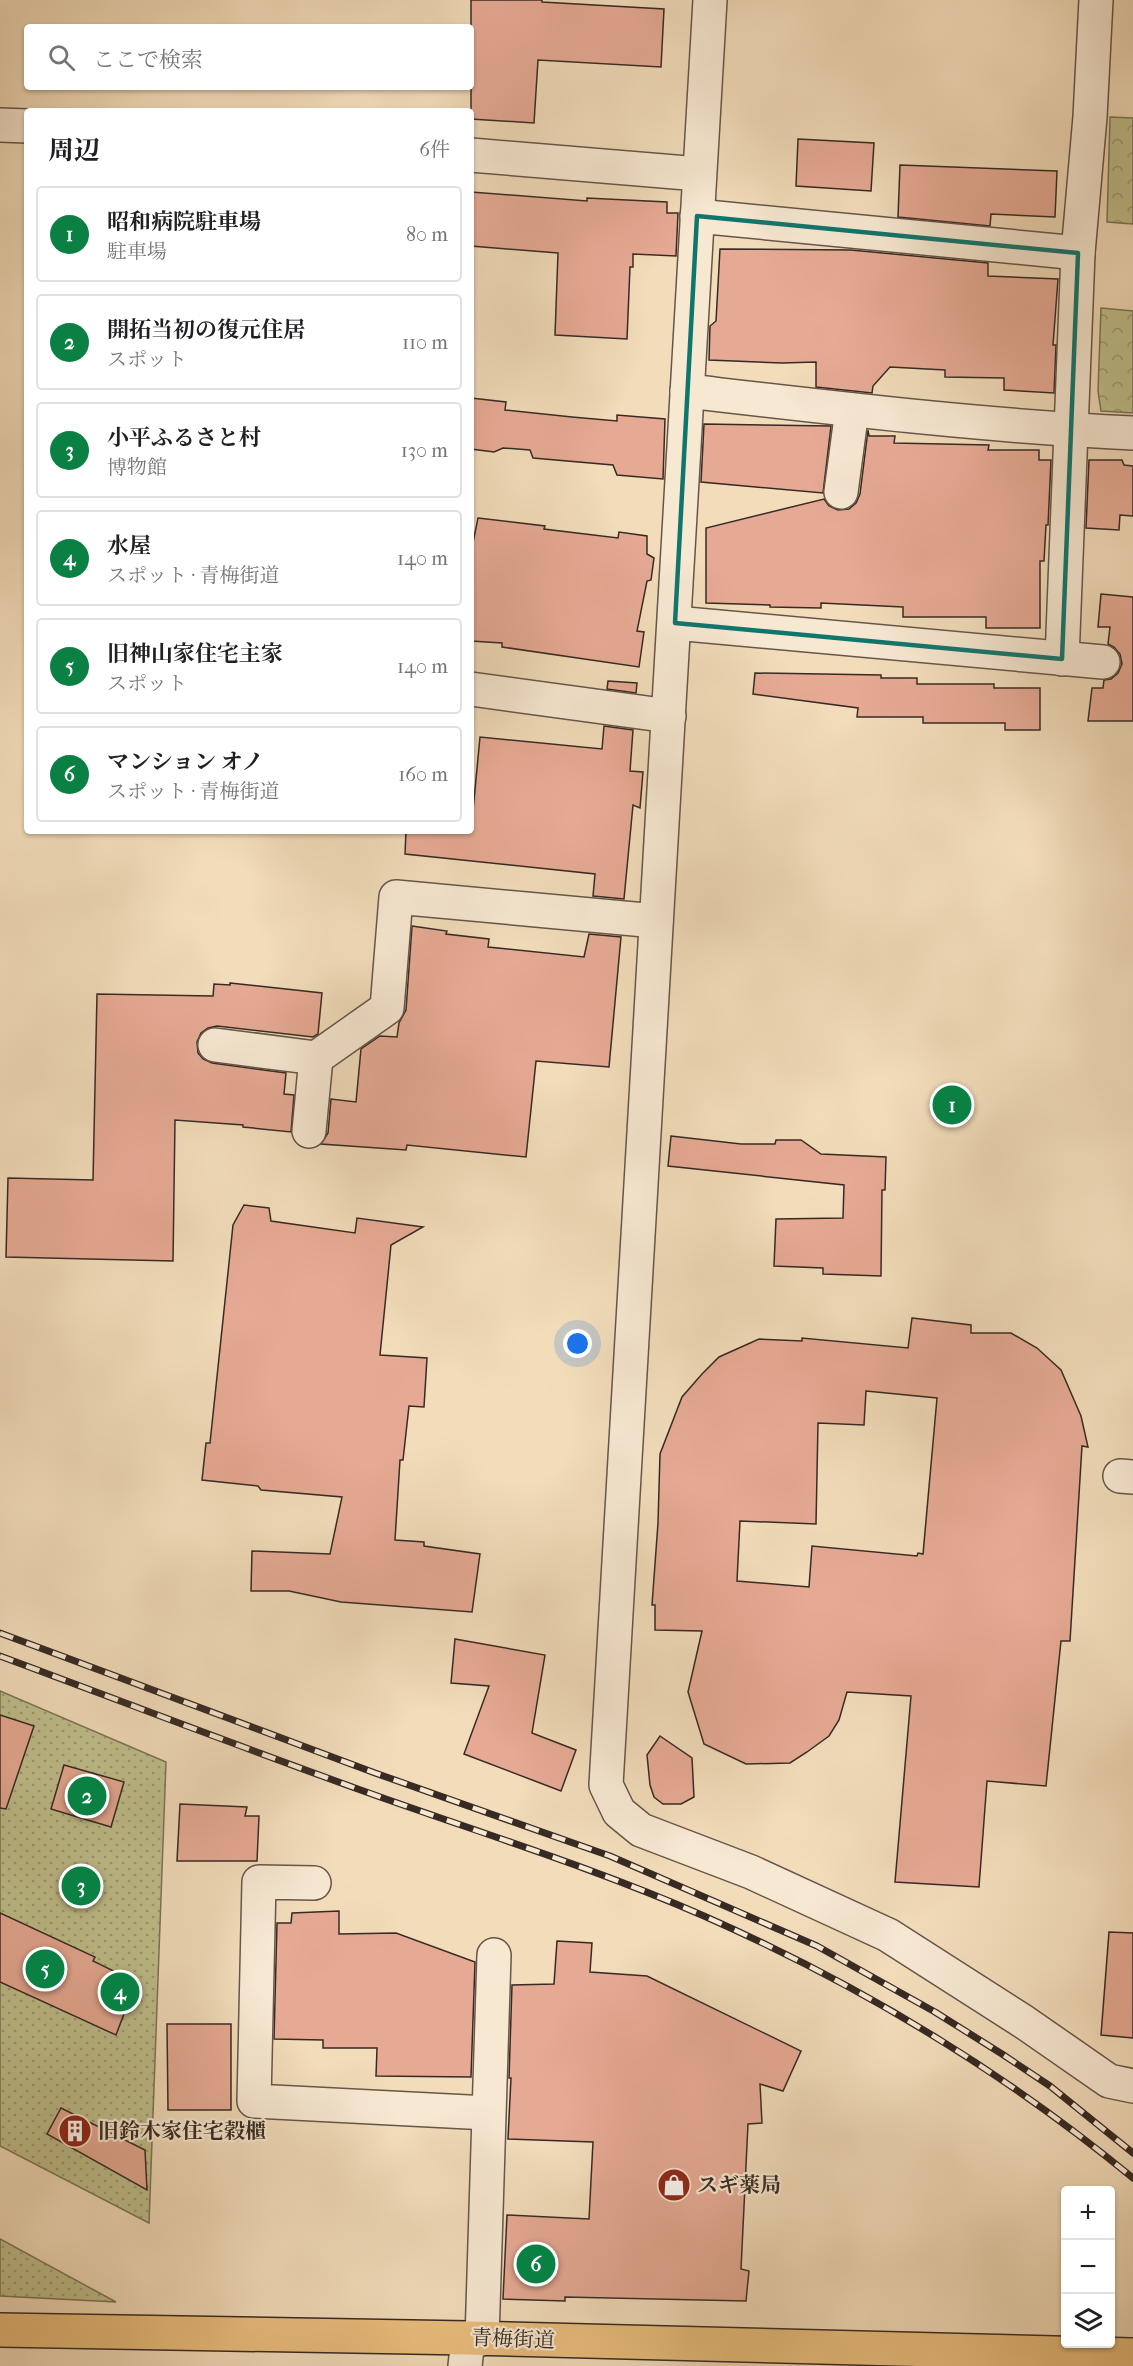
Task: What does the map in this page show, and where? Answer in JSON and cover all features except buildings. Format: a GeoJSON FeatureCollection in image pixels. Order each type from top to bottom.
{"type":"FeatureCollection","features":[{"type":"Feature","properties":{"kind":"main road","name":"青梅街道"},"geometry":{"type":"LineString","coordinates":[[0,2330],[472,2348],[1133,2355]]}},
{"type":"Feature","properties":{"kind":"street"},"geometry":{"type":"LineString","coordinates":[[710,0],[606,1785],[619,1812],[640,1830],[751,1872],[888,1935],[1024,2022],[1109,2081],[1133,2086]]}},
{"type":"Feature","properties":{"kind":"street"},"geometry":{"type":"LineString","coordinates":[[1062,659],[1077,253],[1090,117],[1096,0]]}},
{"type":"Feature","properties":{"kind":"street"},"geometry":{"type":"LineString","coordinates":[[0,125],[24,126]]}},
{"type":"Feature","properties":{"kind":"street"},"geometry":{"type":"LineString","coordinates":[[474,155],[699,174]]}},
{"type":"Feature","properties":{"kind":"street"},"geometry":{"type":"LineString","coordinates":[[697,216],[1077,253]]}},
{"type":"Feature","properties":{"kind":"street"},"geometry":{"type":"LineString","coordinates":[[687,391],[852,410],[1071,430],[1133,433]]}},
{"type":"Feature","properties":{"kind":"street"},"geometry":{"type":"LineString","coordinates":[[841,492],[852,410]]}},
{"type":"Feature","properties":{"kind":"street"},"geometry":{"type":"LineString","coordinates":[[675,623],[1103,662]]}},
{"type":"Feature","properties":{"kind":"street"},"geometry":{"type":"LineString","coordinates":[[474,689],[669,716]]}},
{"type":"Feature","properties":{"kind":"street"},"geometry":{"type":"LineString","coordinates":[[215,1046],[316,1059],[387,1008],[396,897],[656,921]]}},
{"type":"Feature","properties":{"kind":"street"},"geometry":{"type":"LineString","coordinates":[[309,1131],[316,1059]]}},
{"type":"Feature","properties":{"kind":"street"},"geometry":{"type":"LineString","coordinates":[[314,1883],[259,1882],[254,2101],[488,2114]]}},
{"type":"Feature","properties":{"kind":"street"},"geometry":{"type":"LineString","coordinates":[[472,2348],[488,2114],[494,1955]]}},
{"type":"Feature","properties":{"kind":"highlighted area"},"geometry":{"type":"Polygon","coordinates":[[[697,216],[1078,253],[1062,659],[675,623],[697,216]]]}},
{"type":"Feature","properties":{"kind":"green space"},"geometry":{"type":"Polygon","coordinates":[[[1110,117],[1133,118],[1133,224],[1107,222],[1110,117]]]}},
{"type":"Feature","properties":{"kind":"green space"},"geometry":{"type":"Polygon","coordinates":[[[1101,308],[1133,311],[1133,413],[1101,411],[1098,391],[1101,308]]]}},
{"type":"Feature","properties":{"kind":"green space"},"geometry":{"type":"Polygon","coordinates":[[[0,1691],[166,1762],[149,2223],[0,2146],[0,1691]]]}},
{"type":"Feature","properties":{"kind":"green space"},"geometry":{"type":"Polygon","coordinates":[[[0,2239],[116,2302],[0,2296],[0,2239]]]}},
{"type":"Feature","properties":{"kind":"railway"},"geometry":{"type":"LineString","coordinates":[[0,1633],[375,1773],[610,1856],[817,1946],[935,2012],[1002,2054],[1050,2086],[1133,2153]]}},
{"type":"Feature","properties":{"kind":"railway"},"geometry":{"type":"LineString","coordinates":[[0,1656],[310,1772],[618,1881],[761,1942],[928,2032],[1033,2101],[1133,2178]]}},
{"type":"Feature","properties":{"kind":"place","name":"昭和病院駐車場"},"geometry":{"type":"Point","coordinates":[952,1105]}},
{"type":"Feature","properties":{"kind":"place","name":"開拓当初の復元住居"},"geometry":{"type":"Point","coordinates":[87,1796]}},
{"type":"Feature","properties":{"kind":"place","name":"小平ふるさと村"},"geometry":{"type":"Point","coordinates":[81,1886]}},
{"type":"Feature","properties":{"kind":"place","name":"旧神山家住宅主家"},"geometry":{"type":"Point","coordinates":[45,1969]}},
{"type":"Feature","properties":{"kind":"place","name":"水屋"},"geometry":{"type":"Point","coordinates":[120,1992]}},
{"type":"Feature","properties":{"kind":"place","name":"旧鈴木家住宅穀櫃"},"geometry":{"type":"Point","coordinates":[75,2131]}},
{"type":"Feature","properties":{"kind":"place","name":"スギ薬局"},"geometry":{"type":"Point","coordinates":[674,2185]}},
{"type":"Feature","properties":{"kind":"place","name":"マンション オノ"},"geometry":{"type":"Point","coordinates":[536,2264]}}]}
